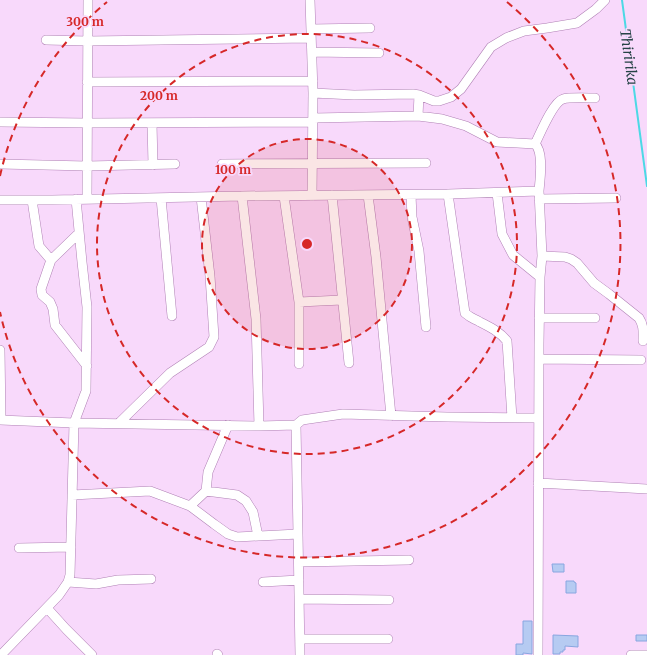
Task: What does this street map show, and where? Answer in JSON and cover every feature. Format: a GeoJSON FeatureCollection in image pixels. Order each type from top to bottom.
{"type":"FeatureCollection","features":[{"type":"Feature","properties":{"kind":"street"},"geometry":{"type":"LineString","coordinates":[[87,199],[88,0]]}},
{"type":"Feature","properties":{"kind":"street"},"geometry":{"type":"LineString","coordinates":[[310,0],[313,82],[312,196]]}},
{"type":"Feature","properties":{"kind":"street"},"geometry":{"type":"LineString","coordinates":[[313,93],[354,95],[413,94],[434,101],[439,101],[451,97],[461,89],[491,47],[506,38],[524,31],[577,23],[596,9],[605,0]]}},
{"type":"Feature","properties":{"kind":"street"},"geometry":{"type":"LineString","coordinates":[[46,40],[88,41],[311,34],[370,28]]}},
{"type":"Feature","properties":{"kind":"street"},"geometry":{"type":"LineString","coordinates":[[312,52],[379,52]]}},
{"type":"Feature","properties":{"kind":"street"},"geometry":{"type":"LineString","coordinates":[[87,82],[313,82]]}},
{"type":"Feature","properties":{"kind":"street"},"geometry":{"type":"LineString","coordinates":[[418,116],[419,95]]}},
{"type":"Feature","properties":{"kind":"street"},"geometry":{"type":"LineString","coordinates":[[535,144],[558,102],[564,98],[595,98]]}},
{"type":"Feature","properties":{"kind":"street"},"geometry":{"type":"LineString","coordinates":[[0,122],[152,123],[313,120],[418,116],[442,119],[466,126],[497,142],[535,144],[541,154],[539,195],[542,256],[539,318],[538,655]]}},
{"type":"Feature","properties":{"kind":"street"},"geometry":{"type":"LineString","coordinates":[[152,123],[153,165]]}},
{"type":"Feature","properties":{"kind":"street"},"geometry":{"type":"LineString","coordinates":[[222,164],[426,163]]}},
{"type":"Feature","properties":{"kind":"street"},"geometry":{"type":"LineString","coordinates":[[0,164],[87,166],[175,164]]}},
{"type":"Feature","properties":{"kind":"street"},"geometry":{"type":"LineString","coordinates":[[496,193],[502,234],[513,255],[540,277]]}},
{"type":"Feature","properties":{"kind":"street"},"geometry":{"type":"LineString","coordinates":[[0,200],[496,193],[616,198]]}},
{"type":"Feature","properties":{"kind":"street"},"geometry":{"type":"LineString","coordinates":[[448,194],[466,313],[471,318],[502,334],[507,341],[512,418]]}},
{"type":"Feature","properties":{"kind":"street"},"geometry":{"type":"LineString","coordinates":[[332,195],[349,363]]}},
{"type":"Feature","properties":{"kind":"street"},"geometry":{"type":"LineString","coordinates":[[368,195],[376,257],[391,416]]}},
{"type":"Feature","properties":{"kind":"street"},"geometry":{"type":"LineString","coordinates":[[411,195],[412,217],[419,251],[426,327]]}},
{"type":"Feature","properties":{"kind":"street"},"geometry":{"type":"LineString","coordinates":[[242,196],[256,319],[260,426]]}},
{"type":"Feature","properties":{"kind":"street"},"geometry":{"type":"LineString","coordinates":[[284,196],[299,302],[299,364]]}},
{"type":"Feature","properties":{"kind":"street"},"geometry":{"type":"LineString","coordinates":[[119,423],[170,373],[209,348],[214,337],[210,276],[201,197]]}},
{"type":"Feature","properties":{"kind":"street"},"geometry":{"type":"LineString","coordinates":[[161,198],[172,316]]}},
{"type":"Feature","properties":{"kind":"street"},"geometry":{"type":"LineString","coordinates":[[1,655],[59,595],[68,582],[70,575],[74,423],[86,391],[87,366],[87,307],[76,199]]}},
{"type":"Feature","properties":{"kind":"street"},"geometry":{"type":"LineString","coordinates":[[32,200],[39,246],[50,260]]}},
{"type":"Feature","properties":{"kind":"street"},"geometry":{"type":"LineString","coordinates":[[79,233],[50,260],[41,289],[42,295],[50,302],[53,309],[55,326],[87,366]]}},
{"type":"Feature","properties":{"kind":"street"},"geometry":{"type":"LineString","coordinates":[[542,256],[571,259],[577,263],[594,283],[639,318],[642,323],[643,340]]}},
{"type":"Feature","properties":{"kind":"street"},"geometry":{"type":"LineString","coordinates":[[299,302],[342,300]]}},
{"type":"Feature","properties":{"kind":"street"},"geometry":{"type":"LineString","coordinates":[[539,318],[595,318]]}},
{"type":"Feature","properties":{"kind":"street"},"geometry":{"type":"LineString","coordinates":[[0,350],[1,420],[74,423],[260,426],[296,425],[302,420],[343,414],[538,418]]}},
{"type":"Feature","properties":{"kind":"street"},"geometry":{"type":"LineString","coordinates":[[539,359],[641,360]]}},
{"type":"Feature","properties":{"kind":"street"},"geometry":{"type":"LineString","coordinates":[[190,506],[206,491],[208,472],[228,425]]}},
{"type":"Feature","properties":{"kind":"street"},"geometry":{"type":"LineString","coordinates":[[296,425],[300,655]]}},
{"type":"Feature","properties":{"kind":"street"},"geometry":{"type":"LineString","coordinates":[[538,484],[647,489]]}},
{"type":"Feature","properties":{"kind":"street"},"geometry":{"type":"LineString","coordinates":[[72,495],[150,491],[190,506],[228,534],[237,537],[298,534]]}},
{"type":"Feature","properties":{"kind":"street"},"geometry":{"type":"LineString","coordinates":[[206,491],[237,495],[246,501],[253,512],[258,536]]}},
{"type":"Feature","properties":{"kind":"street"},"geometry":{"type":"LineString","coordinates":[[19,548],[71,547]]}},
{"type":"Feature","properties":{"kind":"street"},"geometry":{"type":"LineString","coordinates":[[299,562],[409,560]]}},
{"type":"Feature","properties":{"kind":"street"},"geometry":{"type":"LineString","coordinates":[[68,582],[96,584],[118,580],[151,579]]}},
{"type":"Feature","properties":{"kind":"street"},"geometry":{"type":"LineString","coordinates":[[263,582],[299,580]]}},
{"type":"Feature","properties":{"kind":"street"},"geometry":{"type":"LineString","coordinates":[[299,599],[389,600]]}},
{"type":"Feature","properties":{"kind":"street"},"geometry":{"type":"LineString","coordinates":[[47,608],[92,655]]}},
{"type":"Feature","properties":{"kind":"street"},"geometry":{"type":"LineString","coordinates":[[300,640],[388,640]]}},
{"type":"Feature","properties":{"kind":"street"},"geometry":{"type":"LineString","coordinates":[[631,655],[647,655]]}},
{"type":"Feature","properties":{"kind":"building"},"geometry":{"type":"Polygon","coordinates":[[[552,564],[564,564],[564,572],[553,572],[552,564]]]}},
{"type":"Feature","properties":{"kind":"building"},"geometry":{"type":"Polygon","coordinates":[[[566,581],[574,581],[576,583],[576,593],[566,593],[566,581]]]}},
{"type":"Feature","properties":{"kind":"building"},"geometry":{"type":"Polygon","coordinates":[[[523,621],[532,621],[532,654],[523,653],[523,655],[516,655],[516,644],[523,644],[523,621]]]}},
{"type":"Feature","properties":{"kind":"building"},"geometry":{"type":"Polygon","coordinates":[[[553,635],[578,636],[578,647],[565,646],[565,650],[560,652],[560,654],[553,654],[553,635]]]}},
{"type":"Feature","properties":{"kind":"building"},"geometry":{"type":"Polygon","coordinates":[[[636,635],[647,635],[647,641],[636,641],[636,635]]]}},
{"type":"Feature","properties":{"kind":"waterway","name":"Thiririka"},"geometry":{"type":"LineString","coordinates":[[622,0],[647,186]]}}]}
